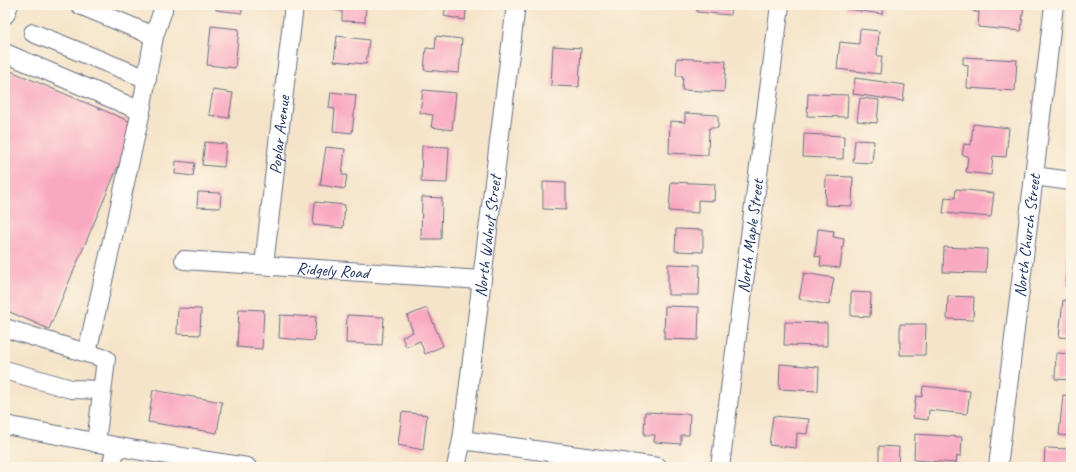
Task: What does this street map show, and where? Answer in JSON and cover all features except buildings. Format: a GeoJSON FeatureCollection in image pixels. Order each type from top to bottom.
{"type":"FeatureCollection","features":[{"type":"Feature","properties":{"kind":"street"},"geometry":{"type":"LineString","coordinates":[[5,15],[10,5]]}},
{"type":"Feature","properties":{"kind":"street"},"geometry":{"type":"LineString","coordinates":[[80,5],[154,36]]}},
{"type":"Feature","properties":{"kind":"street"},"geometry":{"type":"LineString","coordinates":[[87,353],[142,111],[154,36],[163,10],[163,5]]}},
{"type":"Feature","properties":{"kind":"street","name":"Poplar Avenue"},"geometry":{"type":"LineString","coordinates":[[264,265],[294,5]]}},
{"type":"Feature","properties":{"kind":"street","name":"North Walnut Street"},"geometry":{"type":"LineString","coordinates":[[456,467],[462,440],[516,5]]}},
{"type":"Feature","properties":{"kind":"street","name":"North Maple Street"},"geometry":{"type":"LineString","coordinates":[[720,467],[780,5]]}},
{"type":"Feature","properties":{"kind":"street","name":"North Church Street"},"geometry":{"type":"LineString","coordinates":[[998,467],[1054,5]]}},
{"type":"Feature","properties":{"kind":"street"},"geometry":{"type":"LineString","coordinates":[[33,33],[147,79]]}},
{"type":"Feature","properties":{"kind":"street"},"geometry":{"type":"LineString","coordinates":[[5,53],[142,111]]}},
{"type":"Feature","properties":{"kind":"street"},"geometry":{"type":"LineString","coordinates":[[1034,176],[1071,181]]}},
{"type":"Feature","properties":{"kind":"street","name":"Ridgely Road"},"geometry":{"type":"LineString","coordinates":[[184,260],[481,280]]}},
{"type":"Feature","properties":{"kind":"street"},"geometry":{"type":"LineString","coordinates":[[5,328],[106,359],[96,443]]}},
{"type":"Feature","properties":{"kind":"street"},"geometry":{"type":"LineString","coordinates":[[5,370],[71,389],[102,390]]}},
{"type":"Feature","properties":{"kind":"street"},"geometry":{"type":"LineString","coordinates":[[5,425],[96,443],[247,467]]}},
{"type":"Feature","properties":{"kind":"street"},"geometry":{"type":"LineString","coordinates":[[462,440],[562,461],[658,467]]}},
{"type":"Feature","properties":{"kind":"street"},"geometry":{"type":"LineString","coordinates":[[112,467],[116,446]]}}]}
